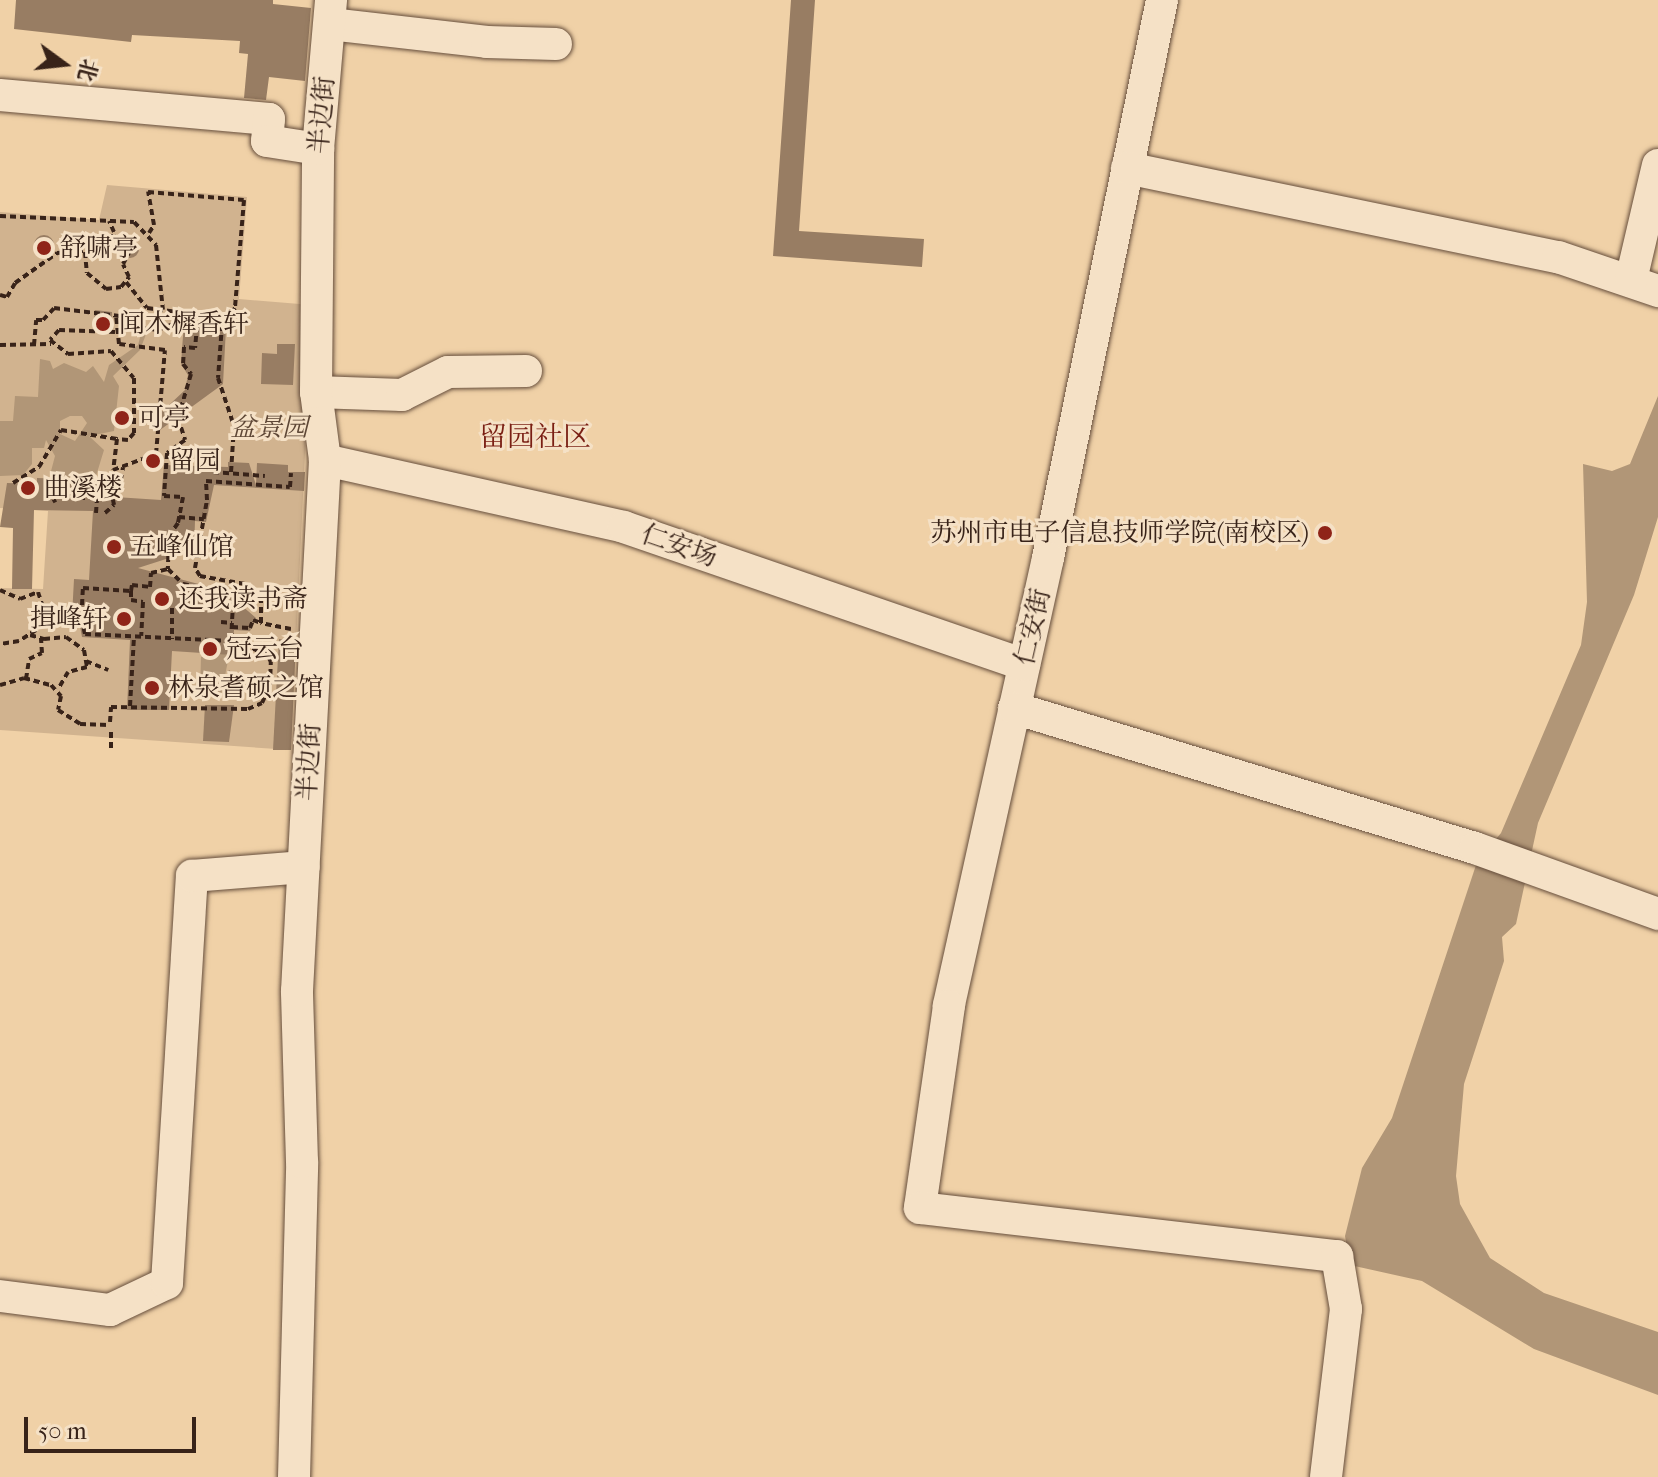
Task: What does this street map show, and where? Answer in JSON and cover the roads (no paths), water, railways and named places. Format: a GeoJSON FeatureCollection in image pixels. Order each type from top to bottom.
{"type":"FeatureCollection","features":[{"type":"Feature","properties":{"kind":"street","name":"仁安街"},"geometry":{"type":"LineString","coordinates":[[1162,0],[1024,665],[949,1006],[920,1208],[1337,1256],[1346,1309],[1326,1477]]}},
{"type":"Feature","properties":{"kind":"street"},"geometry":{"type":"LineString","coordinates":[[330,12],[487,42],[556,44]]}},
{"type":"Feature","properties":{"kind":"street","name":"半边街"},"geometry":{"type":"LineString","coordinates":[[294,1477],[302,1162],[297,991],[325,460],[316,392],[318,149],[330,12]]}},
{"type":"Feature","properties":{"kind":"street"},"geometry":{"type":"LineString","coordinates":[[0,95],[269,119],[267,141],[318,149]]}},
{"type":"Feature","properties":{"kind":"street"},"geometry":{"type":"LineString","coordinates":[[1127,168],[1558,257],[1645,285],[1658,165]]}},
{"type":"Feature","properties":{"kind":"street"},"geometry":{"type":"LineString","coordinates":[[316,392],[402,395],[448,372],[526,371]]}},
{"type":"Feature","properties":{"kind":"street","name":"仁安场"},"geometry":{"type":"LineString","coordinates":[[325,460],[624,527],[1024,665]]}},
{"type":"Feature","properties":{"kind":"street"},"geometry":{"type":"LineString","coordinates":[[1014,708],[1475,848],[1658,914]]}},
{"type":"Feature","properties":{"kind":"street"},"geometry":{"type":"LineString","coordinates":[[0,1296],[110,1310],[167,1283],[192,876],[304,867]]}},
{"type":"Feature","properties":{"kind":"place","name":"舒啸亭"},"geometry":{"type":"Point","coordinates":[44,248]}},
{"type":"Feature","properties":{"kind":"place","name":"闻木樨香轩"},"geometry":{"type":"Point","coordinates":[103,324]}},
{"type":"Feature","properties":{"kind":"place","name":"可亭"},"geometry":{"type":"Point","coordinates":[122,418]}},
{"type":"Feature","properties":{"kind":"place","name":"留园"},"geometry":{"type":"Point","coordinates":[153,461]}},
{"type":"Feature","properties":{"kind":"place","name":"曲溪楼"},"geometry":{"type":"Point","coordinates":[28,488]}},
{"type":"Feature","properties":{"kind":"place","name":"苏州市电子信息技师学院(南校区)"},"geometry":{"type":"Point","coordinates":[1325,533]}},
{"type":"Feature","properties":{"kind":"place","name":"五峰仙馆"},"geometry":{"type":"Point","coordinates":[114,547]}},
{"type":"Feature","properties":{"kind":"place","name":"还我读书斋"},"geometry":{"type":"Point","coordinates":[162,599]}},
{"type":"Feature","properties":{"kind":"place","name":"揖峰轩"},"geometry":{"type":"Point","coordinates":[124,619]}},
{"type":"Feature","properties":{"kind":"place","name":"冠云台"},"geometry":{"type":"Point","coordinates":[210,649]}},
{"type":"Feature","properties":{"kind":"place","name":"林泉耆硕之馆"},"geometry":{"type":"Point","coordinates":[152,688]}},
{"type":"Feature","properties":{"kind":"district","name":"留园社区"},"geometry":{"type":"Point","coordinates":[535,437]}},
{"type":"Feature","properties":{"kind":"park label","name":"盆景园"},"geometry":{"type":"Point","coordinates":[269,428]}}]}
